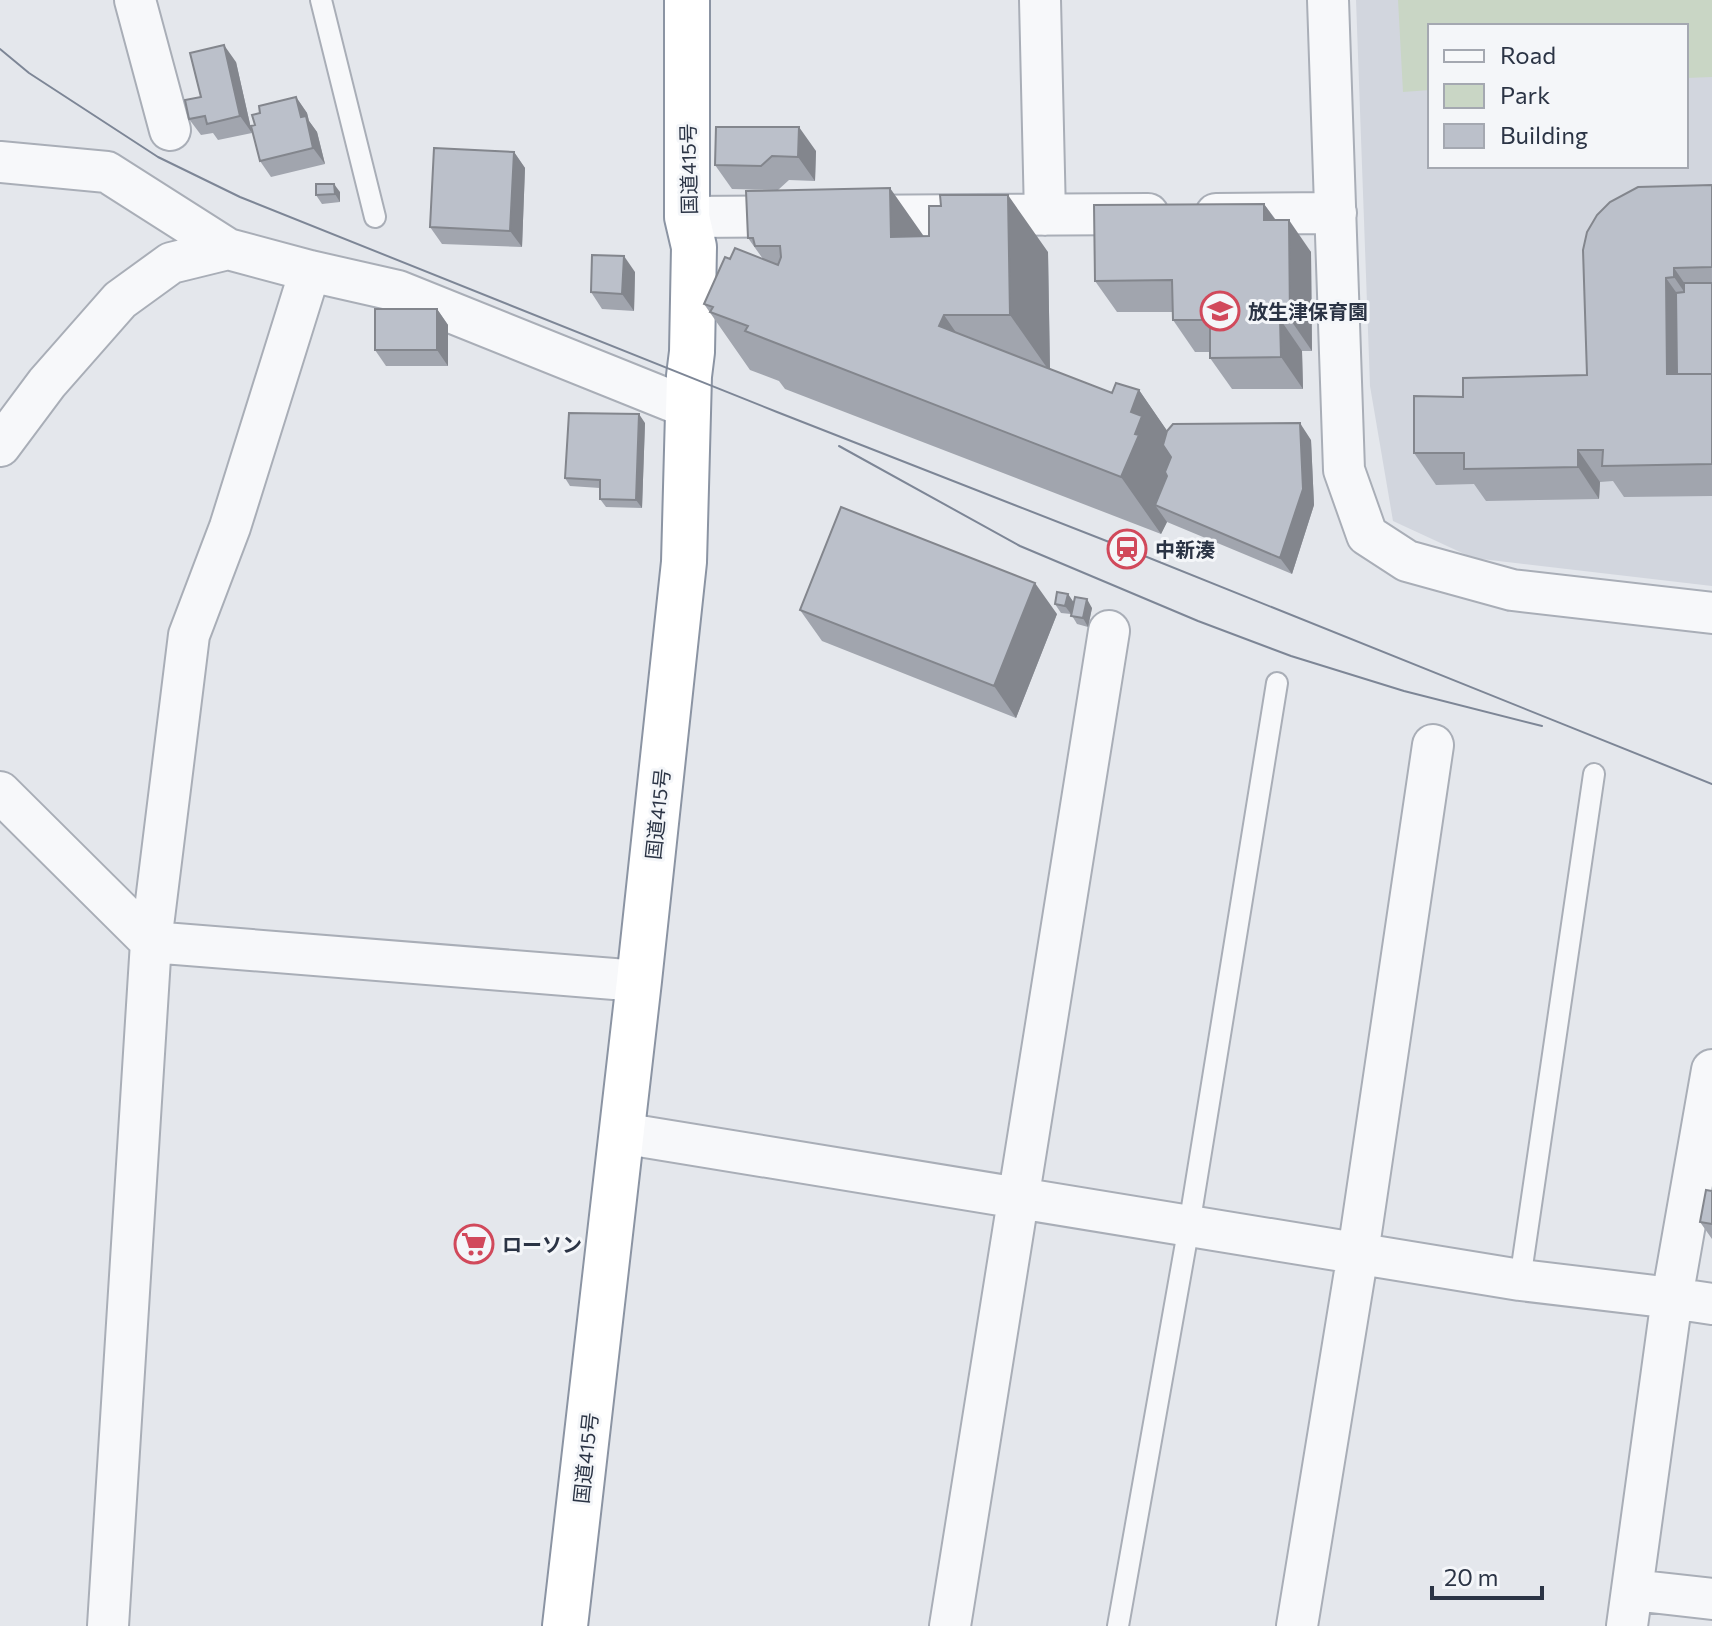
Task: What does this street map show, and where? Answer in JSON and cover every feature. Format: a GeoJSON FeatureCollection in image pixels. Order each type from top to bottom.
{"type":"FeatureCollection","features":[{"type":"Feature","properties":{"kind":"highway","name":"国道415号"},"geometry":{"type":"LineString","coordinates":[[565,1626],[684,562],[694,247],[687,217],[687,0]]}},
{"type":"Feature","properties":{"kind":"street"},"geometry":{"type":"LineString","coordinates":[[135,0],[170,130]]}},
{"type":"Feature","properties":{"kind":"street"},"geometry":{"type":"LineString","coordinates":[[1040,0],[1045,215]]}},
{"type":"Feature","properties":{"kind":"street"},"geometry":{"type":"LineString","coordinates":[[1328,0],[1344,470],[1367,535],[1407,561],[1512,590],[1712,613]]}},
{"type":"Feature","properties":{"kind":"street"},"geometry":{"type":"LineString","coordinates":[[0,162],[107,172],[228,249],[398,291],[689,408]]}},
{"type":"Feature","properties":{"kind":"street"},"geometry":{"type":"LineString","coordinates":[[687,217],[1336,213]]}},
{"type":"Feature","properties":{"kind":"street"},"geometry":{"type":"LineString","coordinates":[[0,446],[47,383],[120,300],[171,263],[228,249]]}},
{"type":"Feature","properties":{"kind":"street"},"geometry":{"type":"LineString","coordinates":[[108,1626],[151,942],[189,635],[230,527],[310,271]]}},
{"type":"Feature","properties":{"kind":"street"},"geometry":{"type":"LineString","coordinates":[[950,1626],[1109,631]]}},
{"type":"Feature","properties":{"kind":"street"},"geometry":{"type":"LineString","coordinates":[[1297,1626],[1358,1253],[1433,745]]}},
{"type":"Feature","properties":{"kind":"street"},"geometry":{"type":"LineString","coordinates":[[0,792],[151,942],[639,981]]}},
{"type":"Feature","properties":{"kind":"street"},"geometry":{"type":"LineString","coordinates":[[1712,1070],[1672,1298],[1630,1608],[1712,1599]]}},
{"type":"Feature","properties":{"kind":"street"},"geometry":{"type":"LineString","coordinates":[[621,1133],[1520,1280],[1712,1304]]}},
{"type":"Feature","properties":{"kind":"lane"},"geometry":{"type":"LineString","coordinates":[[321,0],[375,217]]}},
{"type":"Feature","properties":{"kind":"lane"},"geometry":{"type":"LineString","coordinates":[[1118,1626],[1189,1226],[1277,683]]}},
{"type":"Feature","properties":{"kind":"lane"},"geometry":{"type":"LineString","coordinates":[[1520,1280],[1594,774]]}},
{"type":"Feature","properties":{"kind":"shaded area"},"geometry":{"type":"Polygon","coordinates":[[[1356,0],[1712,0],[1712,586],[1473,558],[1393,521],[1370,386],[1356,0]]]}},
{"type":"Feature","properties":{"kind":"green space"},"geometry":{"type":"Polygon","coordinates":[[[1398,0],[1712,0],[1712,77],[1688,78],[1688,24],[1428,24],[1428,90],[1403,92],[1398,0]]]}},
{"type":"Feature","properties":{"kind":"building"},"geometry":{"type":"Polygon","coordinates":[[[224,45],[240,116],[207,124],[205,116],[189,119],[185,100],[201,97],[190,53],[224,45]]]}},
{"type":"Feature","properties":{"kind":"building"},"geometry":{"type":"Polygon","coordinates":[[[296,97],[301,117],[306,116],[313,148],[260,161],[251,126],[255,125],[252,115],[260,113],[259,106],[296,97]]]}},
{"type":"Feature","properties":{"kind":"building"},"geometry":{"type":"Polygon","coordinates":[[[716,127],[799,127],[798,157],[772,156],[761,166],[715,165],[716,127]]]}},
{"type":"Feature","properties":{"kind":"building"},"geometry":{"type":"Polygon","coordinates":[[[434,148],[514,152],[510,231],[430,227],[434,148]]]}},
{"type":"Feature","properties":{"kind":"building"},"geometry":{"type":"Polygon","coordinates":[[[316,184],[334,184],[335,194],[316,195],[316,184]]]}},
{"type":"Feature","properties":{"kind":"building"},"geometry":{"type":"Polygon","coordinates":[[[1712,185],[1712,267],[1674,268],[1674,277],[1666,278],[1667,374],[1712,374],[1712,464],[1602,466],[1603,450],[1578,450],[1578,467],[1464,469],[1464,453],[1414,453],[1414,396],[1463,397],[1463,378],[1587,375],[1583,250],[1587,232],[1597,215],[1610,202],[1638,187],[1712,185]]]}},
{"type":"Feature","properties":{"kind":"building"},"geometry":{"type":"Polygon","coordinates":[[[890,188],[891,237],[929,236],[929,206],[941,206],[940,195],[1008,195],[1010,315],[944,315],[939,326],[1112,393],[1116,383],[1139,390],[1131,412],[1142,416],[1135,434],[1139,435],[1121,477],[745,331],[748,326],[710,312],[713,307],[704,304],[725,257],[730,259],[735,248],[778,265],[781,257],[780,246],[755,246],[753,238],[748,238],[746,191],[890,188]]]}},
{"type":"Feature","properties":{"kind":"building"},"geometry":{"type":"Polygon","coordinates":[[[1264,204],[1264,220],[1289,220],[1290,319],[1280,319],[1281,357],[1210,358],[1210,320],[1173,320],[1172,280],[1095,281],[1094,205],[1264,204]]]}},
{"type":"Feature","properties":{"kind":"building"},"geometry":{"type":"Polygon","coordinates":[[[592,255],[624,256],[622,294],[591,292],[592,255]]]}},
{"type":"Feature","properties":{"kind":"building"},"geometry":{"type":"Polygon","coordinates":[[[1684,283],[1712,283],[1712,374],[1677,374],[1676,293],[1684,292],[1684,283]]]}},
{"type":"Feature","properties":{"kind":"building"},"geometry":{"type":"Polygon","coordinates":[[[375,309],[437,309],[437,350],[375,350],[375,309]]]}},
{"type":"Feature","properties":{"kind":"building"},"geometry":{"type":"Polygon","coordinates":[[[569,413],[639,414],[636,500],[600,499],[600,480],[565,478],[569,413]]]}},
{"type":"Feature","properties":{"kind":"building"},"geometry":{"type":"Polygon","coordinates":[[[1300,423],[1303,489],[1280,558],[1155,505],[1167,476],[1165,472],[1171,457],[1163,445],[1167,431],[1173,424],[1300,423]]]}},
{"type":"Feature","properties":{"kind":"building"},"geometry":{"type":"Polygon","coordinates":[[[841,507],[1035,583],[994,686],[800,610],[841,507]]]}},
{"type":"Feature","properties":{"kind":"building"},"geometry":{"type":"Polygon","coordinates":[[[1057,592],[1068,594],[1065,606],[1055,604],[1057,592]]]}},
{"type":"Feature","properties":{"kind":"building"},"geometry":{"type":"Polygon","coordinates":[[[1075,597],[1087,599],[1083,618],[1071,616],[1075,597]]]}},
{"type":"Feature","properties":{"kind":"building"},"geometry":{"type":"Polygon","coordinates":[[[1706,1190],[1712,1191],[1712,1224],[1700,1222],[1706,1190]]]}},
{"type":"Feature","properties":{"kind":"tram line"},"geometry":{"type":"LineString","coordinates":[[0,49],[29,73],[158,157],[240,197],[1712,784]]}},
{"type":"Feature","properties":{"kind":"tram line"},"geometry":{"type":"LineString","coordinates":[[839,446],[1020,546],[1198,621],[1291,656],[1404,691],[1542,726]]}},
{"type":"Feature","properties":{"kind":"place","name":"放生津保育園"},"geometry":{"type":"Point","coordinates":[1220,311]}},
{"type":"Feature","properties":{"kind":"place","name":"中新湊"},"geometry":{"type":"Point","coordinates":[1127,549]}},
{"type":"Feature","properties":{"kind":"place","name":"ローソン"},"geometry":{"type":"Point","coordinates":[474,1244]}}]}
